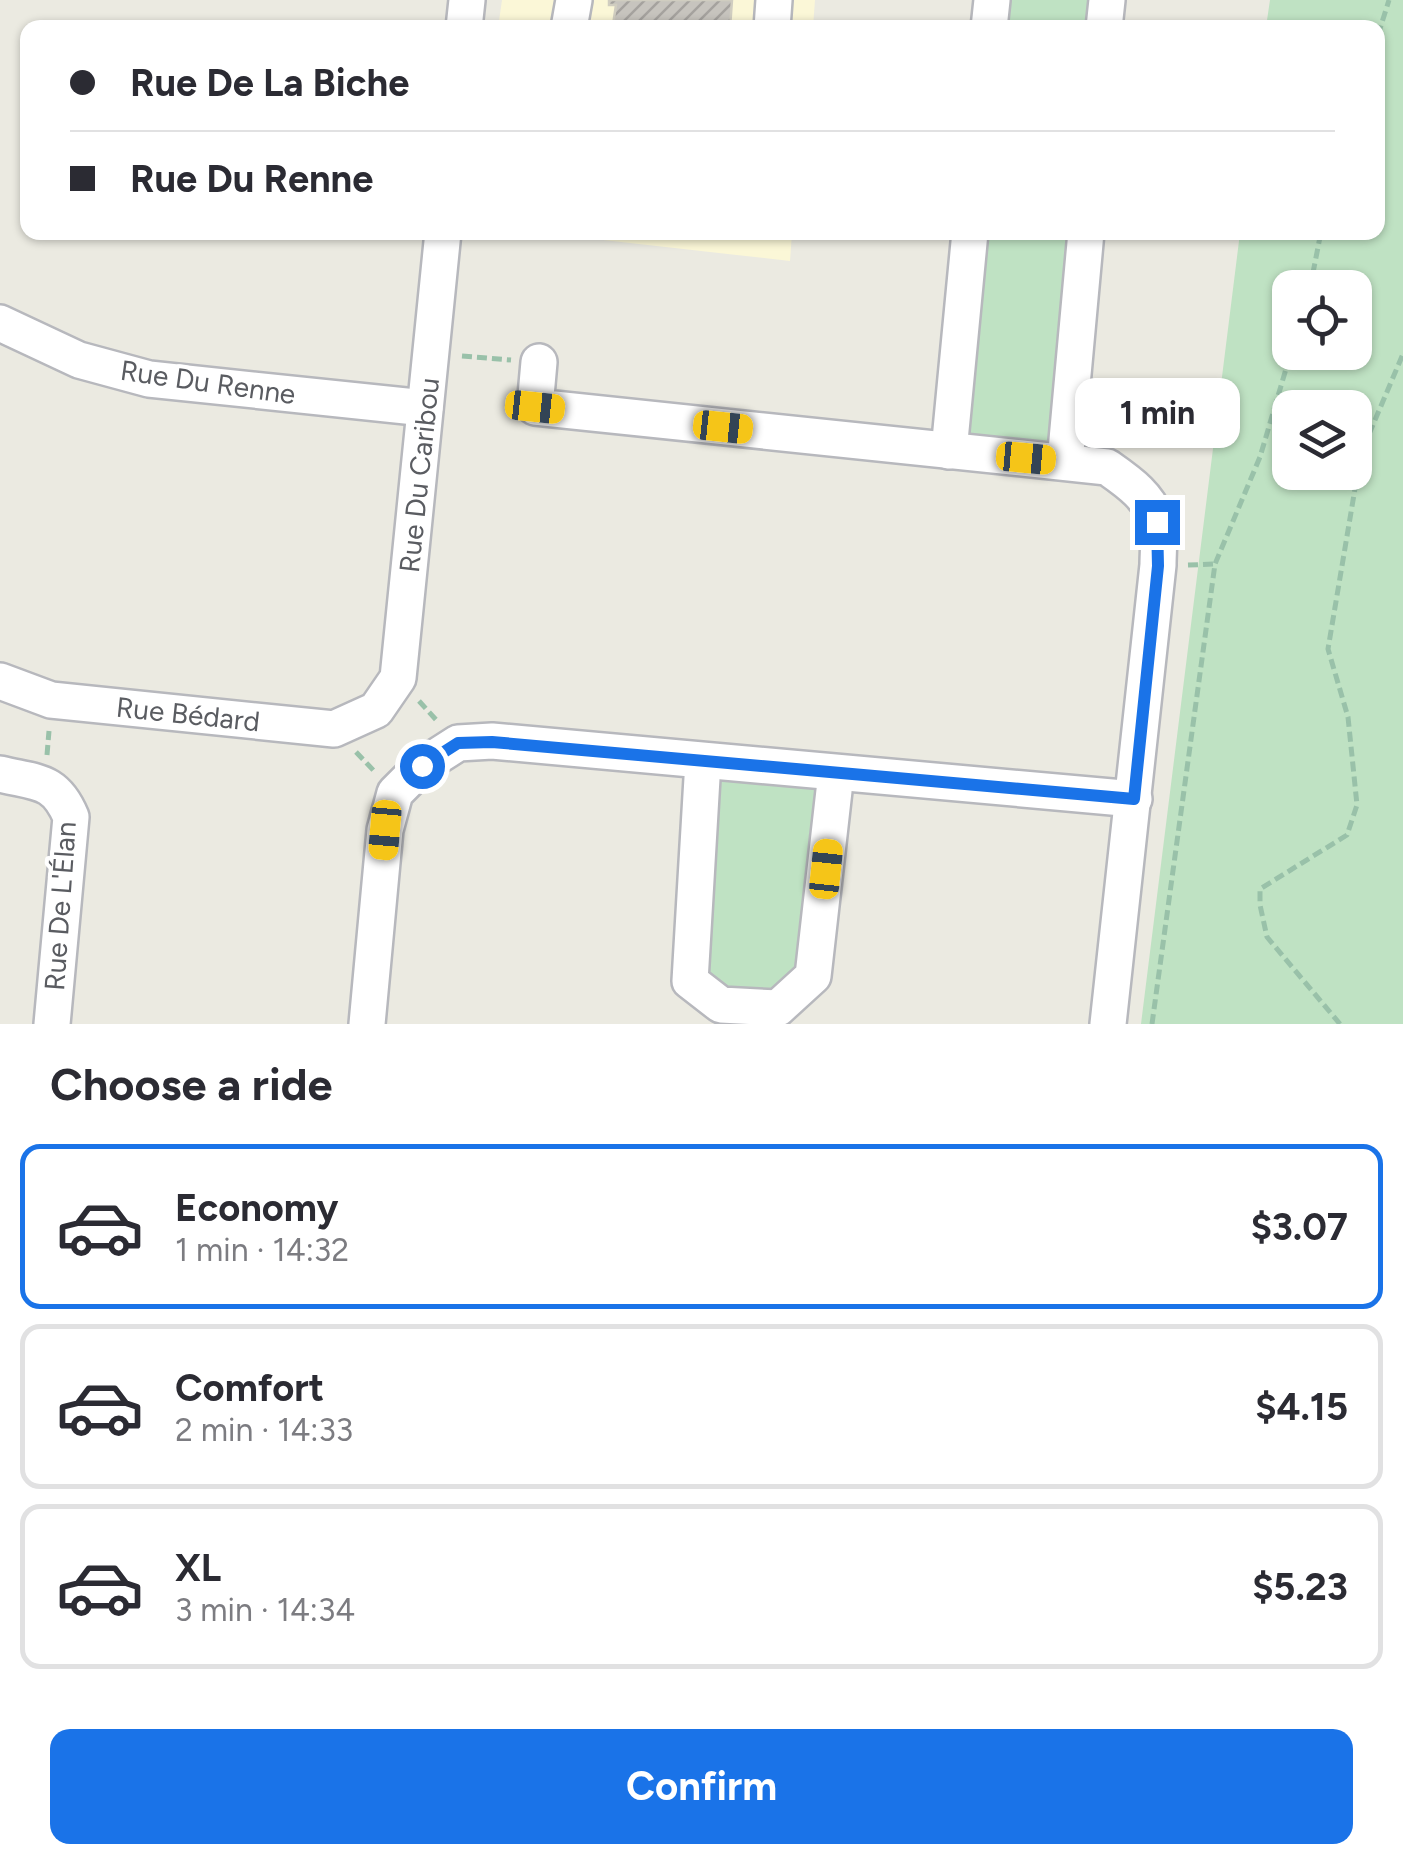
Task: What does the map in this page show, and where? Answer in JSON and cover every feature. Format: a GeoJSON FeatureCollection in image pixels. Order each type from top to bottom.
{"type":"FeatureCollection","features":[{"type":"Feature","properties":{"kind":"street","name":"Rue Du Caribou"},"geometry":{"type":"LineString","coordinates":[[334,729],[376,710],[398,678],[442,240]]}},
{"type":"Feature","properties":{"kind":"street"},"geometry":{"type":"LineString","coordinates":[[949,451],[969,240]]}},
{"type":"Feature","properties":{"kind":"street"},"geometry":{"type":"LineString","coordinates":[[1065,462],[1085,240]]}},
{"type":"Feature","properties":{"kind":"street","name":"Rue Du Renne"},"geometry":{"type":"LineString","coordinates":[[0,322],[79,360],[149,379],[425,408]]}},
{"type":"Feature","properties":{"kind":"street"},"geometry":{"type":"LineString","coordinates":[[539,362],[535,407],[1107,467],[1130,482],[1157,522],[1158,566],[1108,1024]]}},
{"type":"Feature","properties":{"kind":"street","name":"Rue Bédard"},"geometry":{"type":"LineString","coordinates":[[0,681],[51,700],[334,729]]}},
{"type":"Feature","properties":{"kind":"street"},"geometry":{"type":"LineString","coordinates":[[368,1024],[385,830],[396,793],[422,766],[458,743],[492,742],[1134,799]]}},
{"type":"Feature","properties":{"kind":"street"},"geometry":{"type":"LineString","coordinates":[[704,761],[690,981],[720,1005],[778,1008],[813,976],[836,773]]}},
{"type":"Feature","properties":{"kind":"street","name":"Rue De L'Élan"},"geometry":{"type":"LineString","coordinates":[[0,774],[42,784],[62,796],[71,817],[52,1024]]}},
{"type":"Feature","properties":{"kind":"path"},"geometry":{"type":"LineString","coordinates":[[1314,270],[1319,240]]}},
{"type":"Feature","properties":{"kind":"path"},"geometry":{"type":"LineString","coordinates":[[431,354],[539,362]]}},
{"type":"Feature","properties":{"kind":"path"},"geometry":{"type":"LineString","coordinates":[[1340,1024],[1268,937],[1260,888],[1347,835],[1357,805],[1348,717],[1328,649],[1360,453],[1403,354]]}},
{"type":"Feature","properties":{"kind":"path"},"geometry":{"type":"LineString","coordinates":[[1152,1024],[1215,564],[1260,458],[1286,370]]}},
{"type":"Feature","properties":{"kind":"path"},"geometry":{"type":"LineString","coordinates":[[398,678],[458,743]]}},
{"type":"Feature","properties":{"kind":"path"},"geometry":{"type":"LineString","coordinates":[[51,700],[47,758],[62,796]]}},
{"type":"Feature","properties":{"kind":"path"},"geometry":{"type":"LineString","coordinates":[[334,729],[396,793]]}},
{"type":"Feature","properties":{"kind":"shaded area"},"geometry":{"type":"Polygon","coordinates":[[[502,0],[815,0],[814,20],[499,20],[502,0]]]}},
{"type":"Feature","properties":{"kind":"shaded area"},"geometry":{"type":"Polygon","coordinates":[[[603,240],[792,240],[790,261],[603,240]]]}},
{"type":"Feature","properties":{"kind":"green space"},"geometry":{"type":"Polygon","coordinates":[[[992,0],[1107,0],[1105,20],[990,20],[992,0]]]}},
{"type":"Feature","properties":{"kind":"green space"},"geometry":{"type":"Polygon","coordinates":[[[1270,0],[1403,0],[1403,1024],[1141,1024],[1239,240],[1385,240],[1385,20],[1267,20],[1270,0]]]}},
{"type":"Feature","properties":{"kind":"green space"},"geometry":{"type":"Polygon","coordinates":[[[969,240],[1085,240],[1065,462],[949,451],[969,240]]]}},
{"type":"Feature","properties":{"kind":"green space"},"geometry":{"type":"Polygon","coordinates":[[[703,761],[836,773],[813,976],[778,1008],[690,981],[703,761]]]}},
{"type":"Feature","properties":{"kind":"building"},"geometry":{"type":"Polygon","coordinates":[[[609,0],[732,0],[731,20],[614,20],[616,5],[609,5],[609,0]]]}},
{"type":"Feature","properties":{"kind":"route"},"geometry":{"type":"LineString","coordinates":[[422,766],[458,743],[492,742],[1134,799],[1158,566],[1157,522]]}}]}
